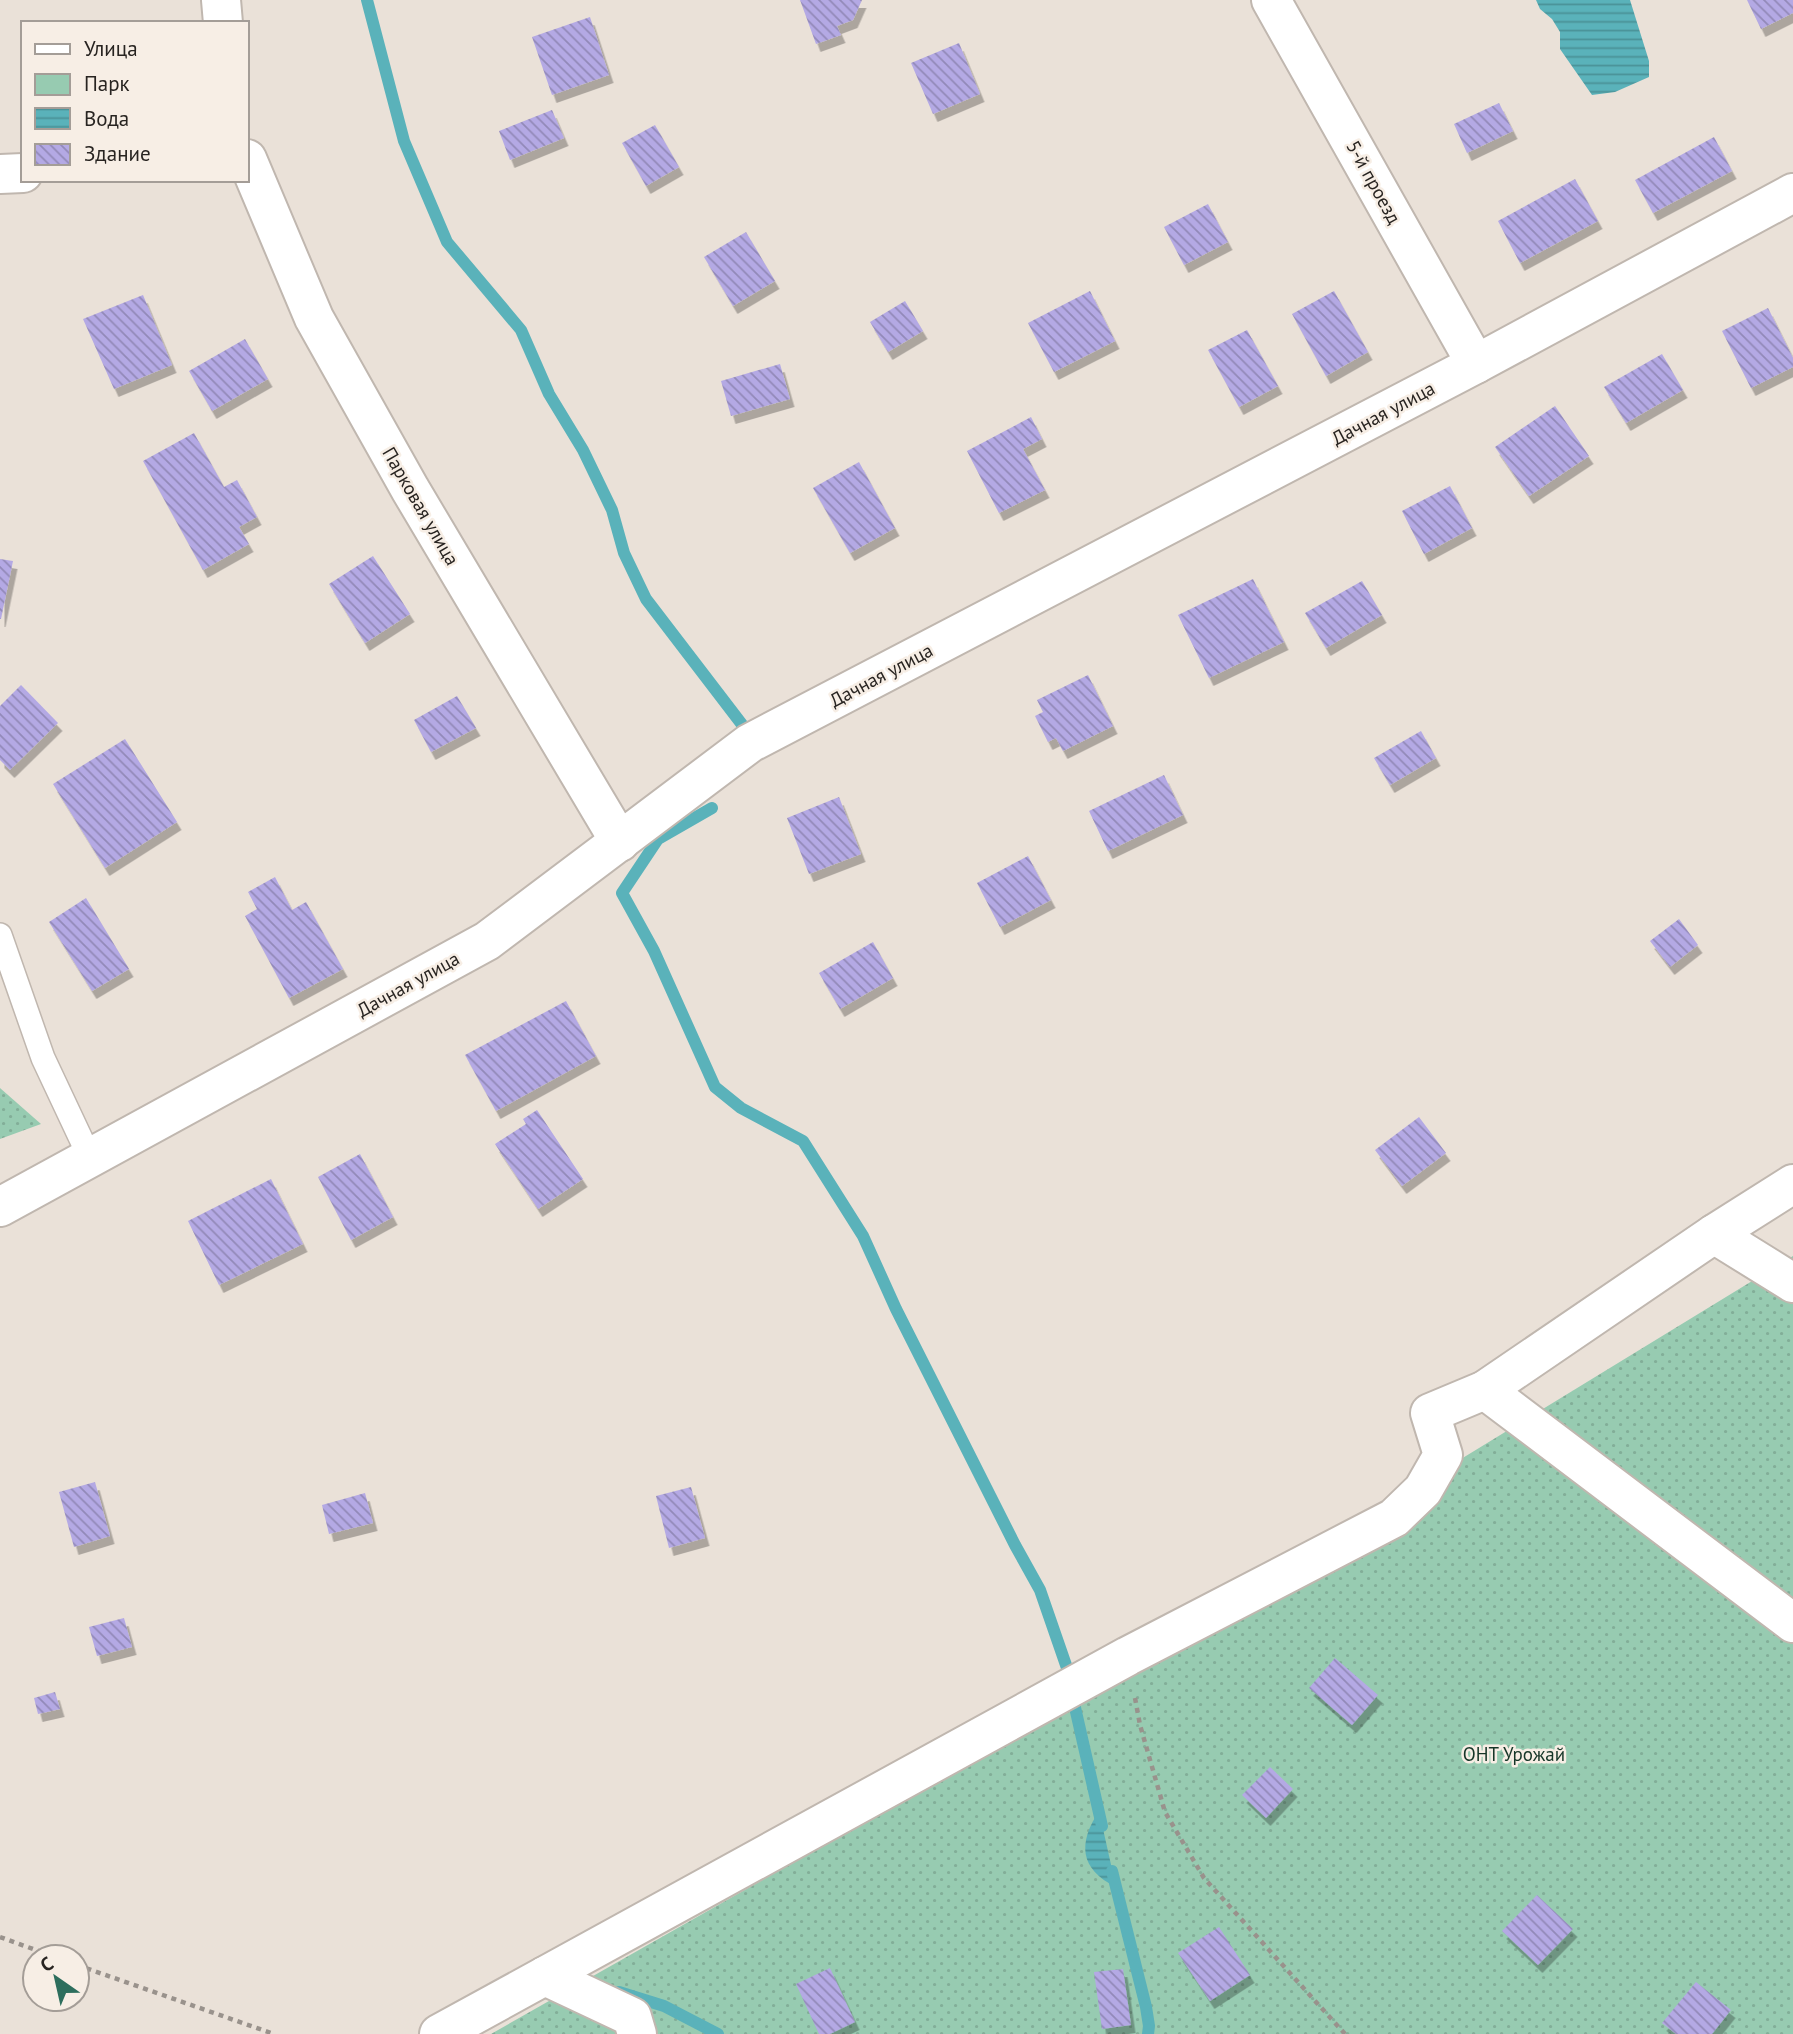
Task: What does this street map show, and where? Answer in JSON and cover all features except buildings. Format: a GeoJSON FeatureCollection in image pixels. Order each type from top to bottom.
{"type":"FeatureCollection","features":[{"type":"Feature","properties":{"kind":"street"},"geometry":{"type":"LineString","coordinates":[[221,0],[223,21]]}},
{"type":"Feature","properties":{"kind":"street","name":"5-й проезд"},"geometry":{"type":"LineString","coordinates":[[1271,0],[1476,364]]}},
{"type":"Feature","properties":{"kind":"street","name":"Парковая улица"},"geometry":{"type":"LineString","coordinates":[[248,166],[314,318],[410,489],[620,842]]}},
{"type":"Feature","properties":{"kind":"street"},"geometry":{"type":"LineString","coordinates":[[0,174],[21,173]]}},
{"type":"Feature","properties":{"kind":"street","name":"Дачная улица"},"geometry":{"type":"LineString","coordinates":[[0,1207],[486,941],[750,743],[1476,364],[1793,193]]}},
{"type":"Feature","properties":{"kind":"street"},"geometry":{"type":"LineString","coordinates":[[439,2034],[1128,1656],[1394,1518],[1423,1490],[1443,1455],[1430,1413],[1485,1390],[1714,1234],[1793,1184]]}},
{"type":"Feature","properties":{"kind":"street"},"geometry":{"type":"LineString","coordinates":[[1714,1234],[1793,1283]]}},
{"type":"Feature","properties":{"kind":"street"},"geometry":{"type":"LineString","coordinates":[[1485,1390],[1793,1623]]}},
{"type":"Feature","properties":{"kind":"street"},"geometry":{"type":"LineString","coordinates":[[545,1976],[632,2017],[637,2034]]}},
{"type":"Feature","properties":{"kind":"lane"},"geometry":{"type":"LineString","coordinates":[[0,935],[43,1058],[90,1158]]}},
{"type":"Feature","properties":{"kind":"path"},"geometry":{"type":"LineString","coordinates":[[1128,1656],[1140,1725],[1165,1812],[1204,1878],[1345,2034]]}},
{"type":"Feature","properties":{"kind":"path"},"geometry":{"type":"LineString","coordinates":[[0,1937],[21,1945]]}},
{"type":"Feature","properties":{"kind":"path"},"geometry":{"type":"LineString","coordinates":[[91,1970],[274,2034]]}},
{"type":"Feature","properties":{"kind":"green space"},"geometry":{"type":"Polygon","coordinates":[[[0,1088],[41,1124],[0,1139],[0,1088]]]}},
{"type":"Feature","properties":{"kind":"green space","name":"ОНТ Урожай"},"geometry":{"type":"Polygon","coordinates":[[[1793,1256],[1793,2034],[491,2034],[910,1796],[1793,1256]]]}},
{"type":"Feature","properties":{"kind":"water"},"geometry":{"type":"Polygon","coordinates":[[[1536,0],[1630,0],[1649,61],[1649,77],[1615,92],[1592,95],[1560,49],[1560,32],[1552,19],[1540,9],[1536,0]]]}},
{"type":"Feature","properties":{"kind":"water"},"geometry":{"type":"Polygon","coordinates":[[[1099,1811],[1116,1887],[1095,1872],[1086,1854],[1088,1834],[1099,1811]]]}},
{"type":"Feature","properties":{"kind":"waterway"},"geometry":{"type":"LineString","coordinates":[[367,0],[404,141],[447,242],[521,330],[549,394],[583,450],[612,510],[624,553],[646,599],[747,731]]}},
{"type":"Feature","properties":{"kind":"waterway"},"geometry":{"type":"LineString","coordinates":[[712,808],[658,839],[622,893],[654,951],[715,1087],[741,1108],[803,1141],[863,1236],[896,1309],[1040,1590],[1067,1668]]}},
{"type":"Feature","properties":{"kind":"waterway"},"geometry":{"type":"LineString","coordinates":[[1074,1703],[1102,1826]]}},
{"type":"Feature","properties":{"kind":"waterway"},"geometry":{"type":"LineString","coordinates":[[1112,1871],[1146,2007],[1148,2034]]}},
{"type":"Feature","properties":{"kind":"waterway"},"geometry":{"type":"LineString","coordinates":[[619,1992],[664,2006],[718,2034]]}}]}
